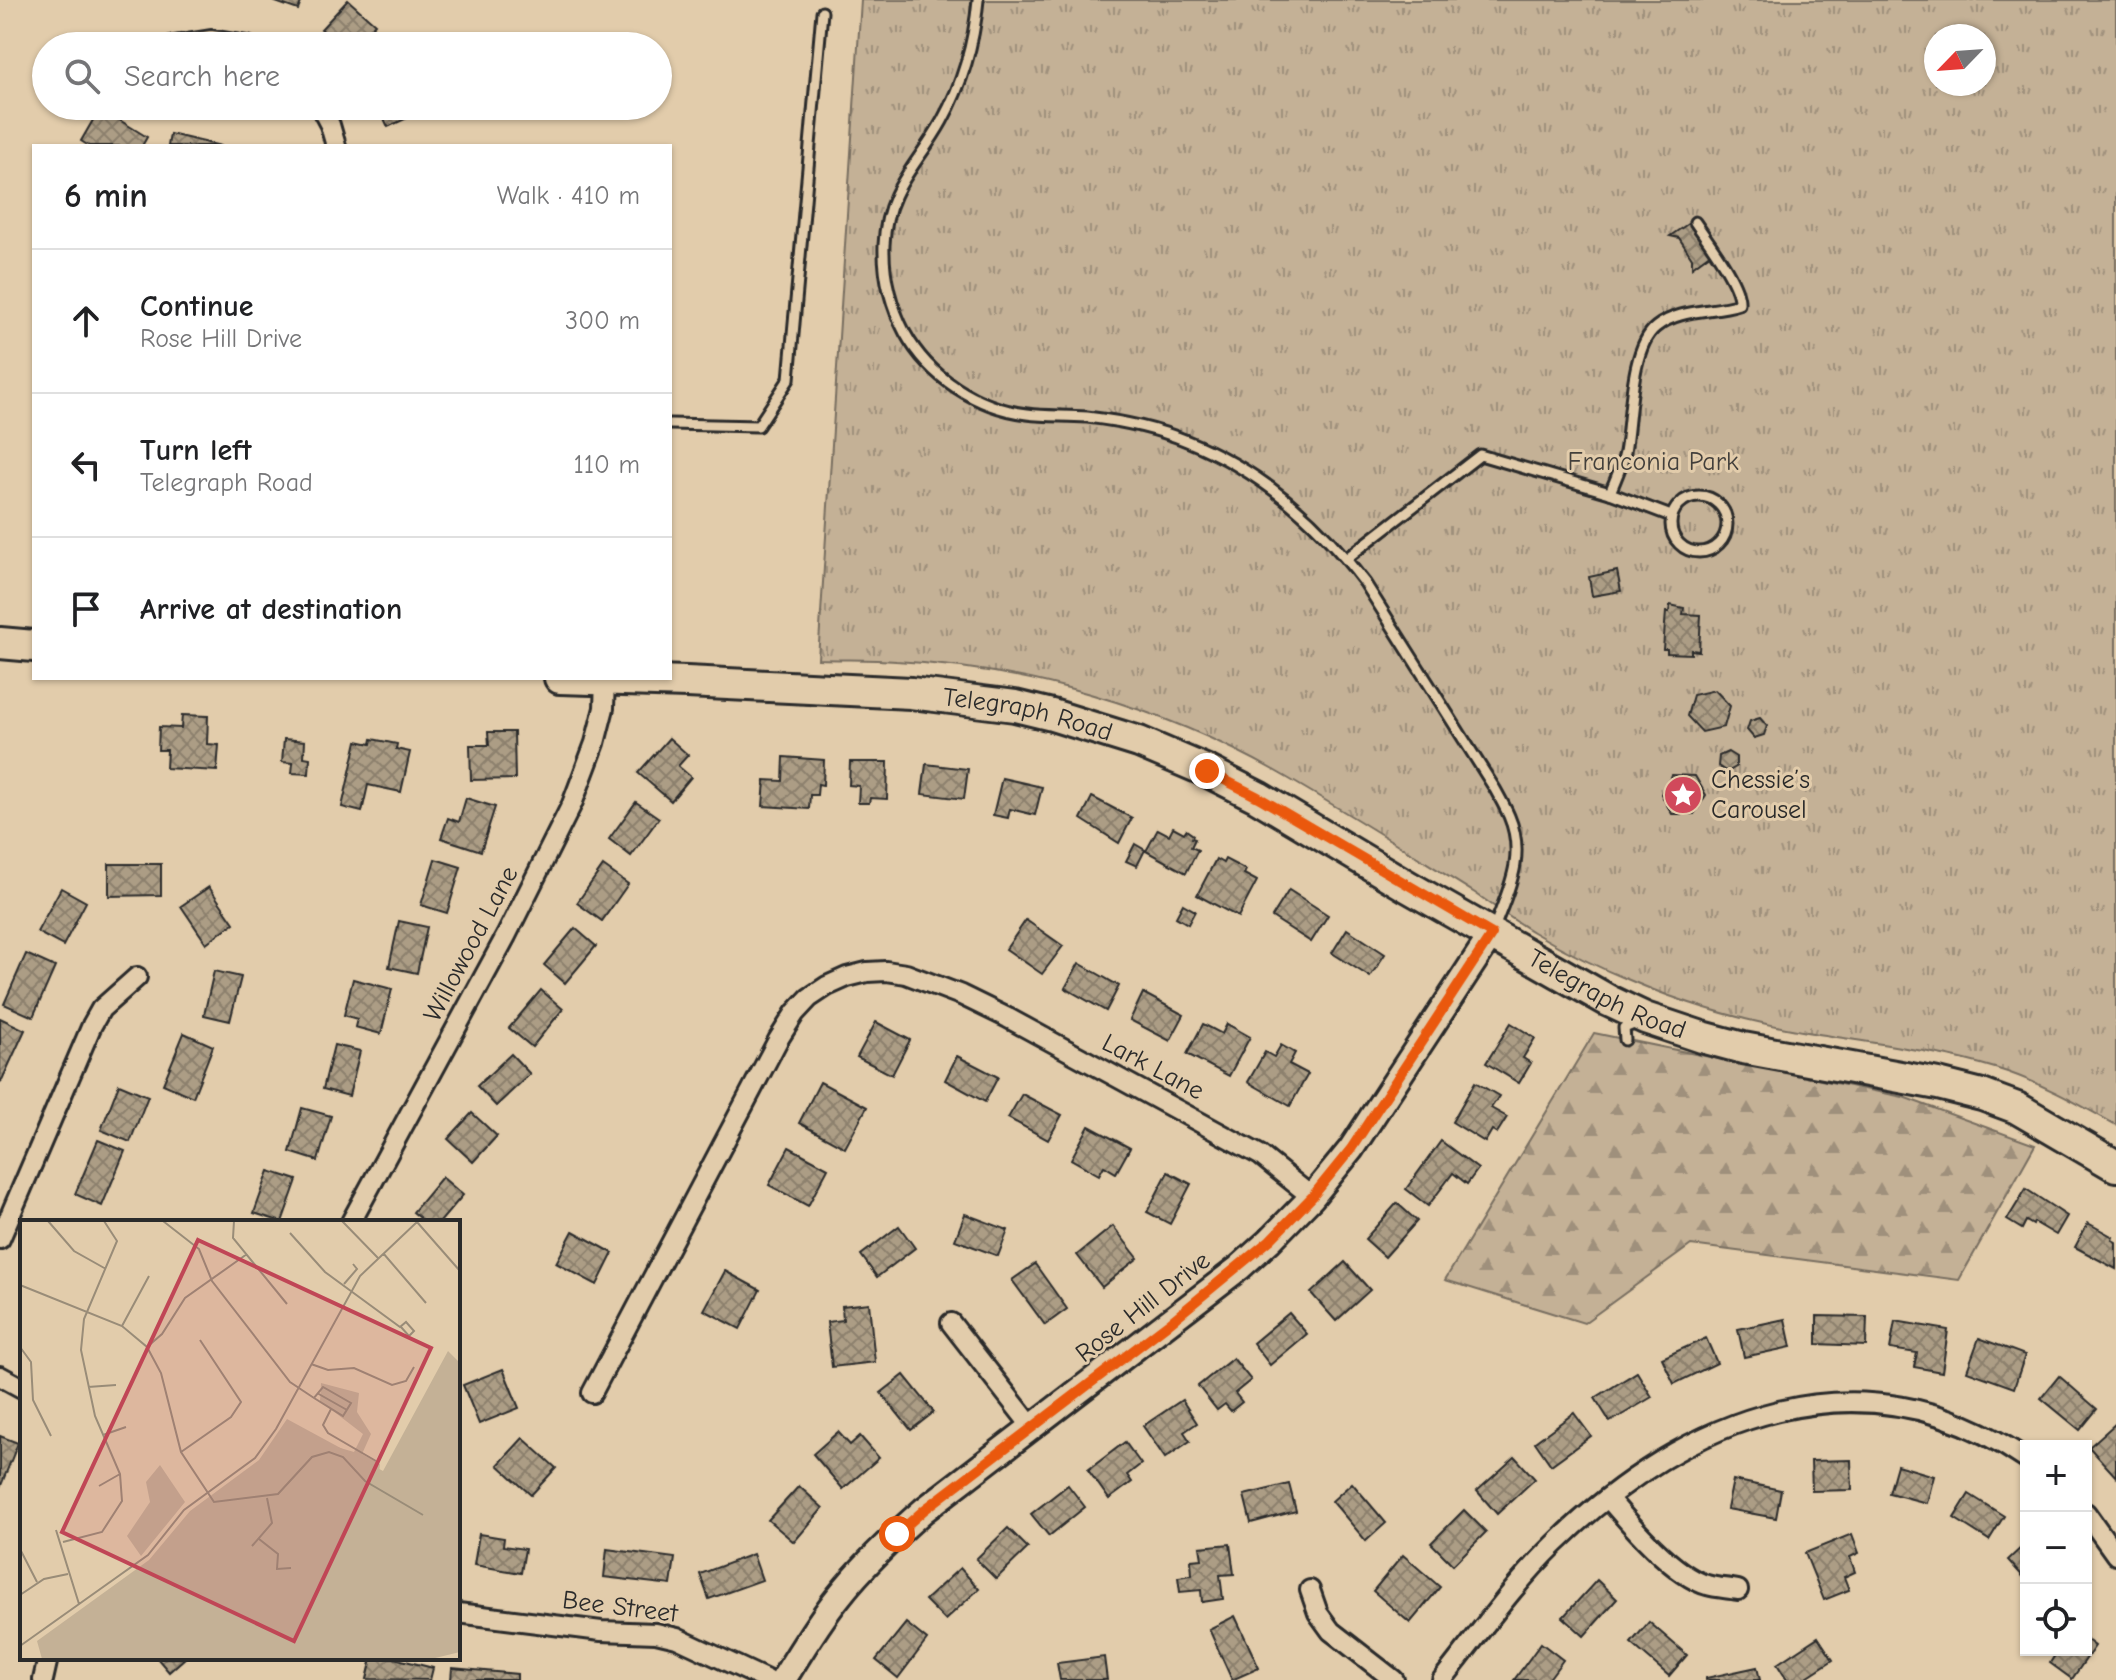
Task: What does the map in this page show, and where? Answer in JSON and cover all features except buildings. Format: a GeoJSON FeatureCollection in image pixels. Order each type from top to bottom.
{"type":"FeatureCollection","features":[{"type":"Feature","properties":{"kind":"main road"},"geometry":{"type":"LineString","coordinates":[[0,643],[32,646]]}},
{"type":"Feature","properties":{"kind":"main road","name":"Telegraph Road"},"geometry":{"type":"LineString","coordinates":[[646,680],[911,693],[1015,706],[1139,742],[1258,797],[1609,1001],[1635,1029],[1702,1037],[1743,1048],[1982,1095],[2017,1108],[2116,1166]]}},
{"type":"Feature","properties":{"kind":"street"},"geometry":{"type":"LineString","coordinates":[[327,120],[335,144]]}},
{"type":"Feature","properties":{"kind":"street","name":"Willowood Lane"},"geometry":{"type":"LineString","coordinates":[[352,1220],[506,936],[572,804],[595,743],[604,708],[605,680]]}},
{"type":"Feature","properties":{"kind":"street","name":"Rose Hill Drive"},"geometry":{"type":"LineString","coordinates":[[783,1680],[833,1604],[870,1560],[924,1510],[1239,1268],[1312,1197],[1377,1112],[1492,934]]}},
{"type":"Feature","properties":{"kind":"street","name":"Lark Lane"},"geometry":{"type":"LineString","coordinates":[[592,1393],[778,1040],[809,998],[847,977],[886,971],[906,974],[961,995],[1260,1155],[1312,1197]]}},
{"type":"Feature","properties":{"kind":"street"},"geometry":{"type":"LineString","coordinates":[[0,1239],[92,1025],[101,1009],[137,977]]}},
{"type":"Feature","properties":{"kind":"street"},"geometry":{"type":"LineString","coordinates":[[951,1323],[1032,1427]]}},
{"type":"Feature","properties":{"kind":"street"},"geometry":{"type":"LineString","coordinates":[[0,1376],[20,1387]]}},
{"type":"Feature","properties":{"kind":"street"},"geometry":{"type":"LineString","coordinates":[[1442,1680],[1523,1578],[1557,1542],[1608,1498],[1664,1459],[1726,1427],[1764,1413],[1807,1405],[1851,1402],[1893,1405],[1972,1428],[2020,1455]]}},
{"type":"Feature","properties":{"kind":"street"},"geometry":{"type":"LineString","coordinates":[[1608,1498],[1640,1536],[1683,1572],[1706,1585],[1738,1590]]}},
{"type":"Feature","properties":{"kind":"street"},"geometry":{"type":"LineString","coordinates":[[2092,1521],[2116,1555]]}},
{"type":"Feature","properties":{"kind":"street"},"geometry":{"type":"LineString","coordinates":[[1310,1590],[1318,1613],[1331,1631],[1394,1680]]}},
{"type":"Feature","properties":{"kind":"street","name":"Bee Street"},"geometry":{"type":"LineString","coordinates":[[460,1613],[601,1631],[664,1634],[767,1680]]}},
{"type":"Feature","properties":{"kind":"street"},"geometry":{"type":"LineString","coordinates":[[43,1680],[47,1660]]}},
{"type":"Feature","properties":{"kind":"lane"},"geometry":{"type":"LineString","coordinates":[[978,0],[971,50],[960,84],[940,125],[903,179],[888,218],[884,245],[885,275],[897,318],[910,342],[934,371],[977,400],[1026,414],[1121,422],[1186,440],[1227,459],[1290,501],[1347,558],[1510,817],[1517,860],[1492,934]]}},
{"type":"Feature","properties":{"kind":"lane"},"geometry":{"type":"LineString","coordinates":[[672,424],[758,426],[789,379],[822,12]]}},
{"type":"Feature","properties":{"kind":"lane"},"geometry":{"type":"LineString","coordinates":[[1610,493],[1625,452],[1635,371],[1645,339],[1655,327],[1673,318],[1694,311],[1739,304],[1740,295],[1695,222]]}},
{"type":"Feature","properties":{"kind":"lane"},"geometry":{"type":"LineString","coordinates":[[1347,558],[1480,455],[1610,493],[1671,516]]}},
{"type":"Feature","properties":{"kind":"lane"},"geometry":{"type":"LineString","coordinates":[[1694,496],[1705,497],[1722,508],[1727,528],[1724,538],[1708,552],[1687,551],[1673,536],[1671,516],[1684,500],[1694,496]]}},
{"type":"Feature","properties":{"kind":"green space","name":"Franconia Park"},"geometry":{"type":"Polygon","coordinates":[[[861,0],[2116,0],[2116,1125],[2042,1086],[1995,1068],[1923,1051],[1738,1017],[1675,998],[1621,977],[1533,932],[1277,772],[1187,728],[1140,710],[1044,682],[995,672],[896,661],[818,659],[861,0]]]}},
{"type":"Feature","properties":{"kind":"green space"},"geometry":{"type":"Polygon","coordinates":[[[1594,1033],[1903,1097],[2035,1145],[1959,1280],[1691,1245],[1584,1323],[1445,1280],[1594,1033]]]}},
{"type":"Feature","properties":{"kind":"place","name":"Chessie’s Carousel"},"geometry":{"type":"Point","coordinates":[1683,795]}},
{"type":"Feature","properties":{"kind":"route"},"geometry":{"type":"LineString","coordinates":[[897,1534],[924,1510],[1168,1324],[1270,1240],[1312,1197],[1351,1149],[1492,934],[1258,797],[1207,771]]}}]}
